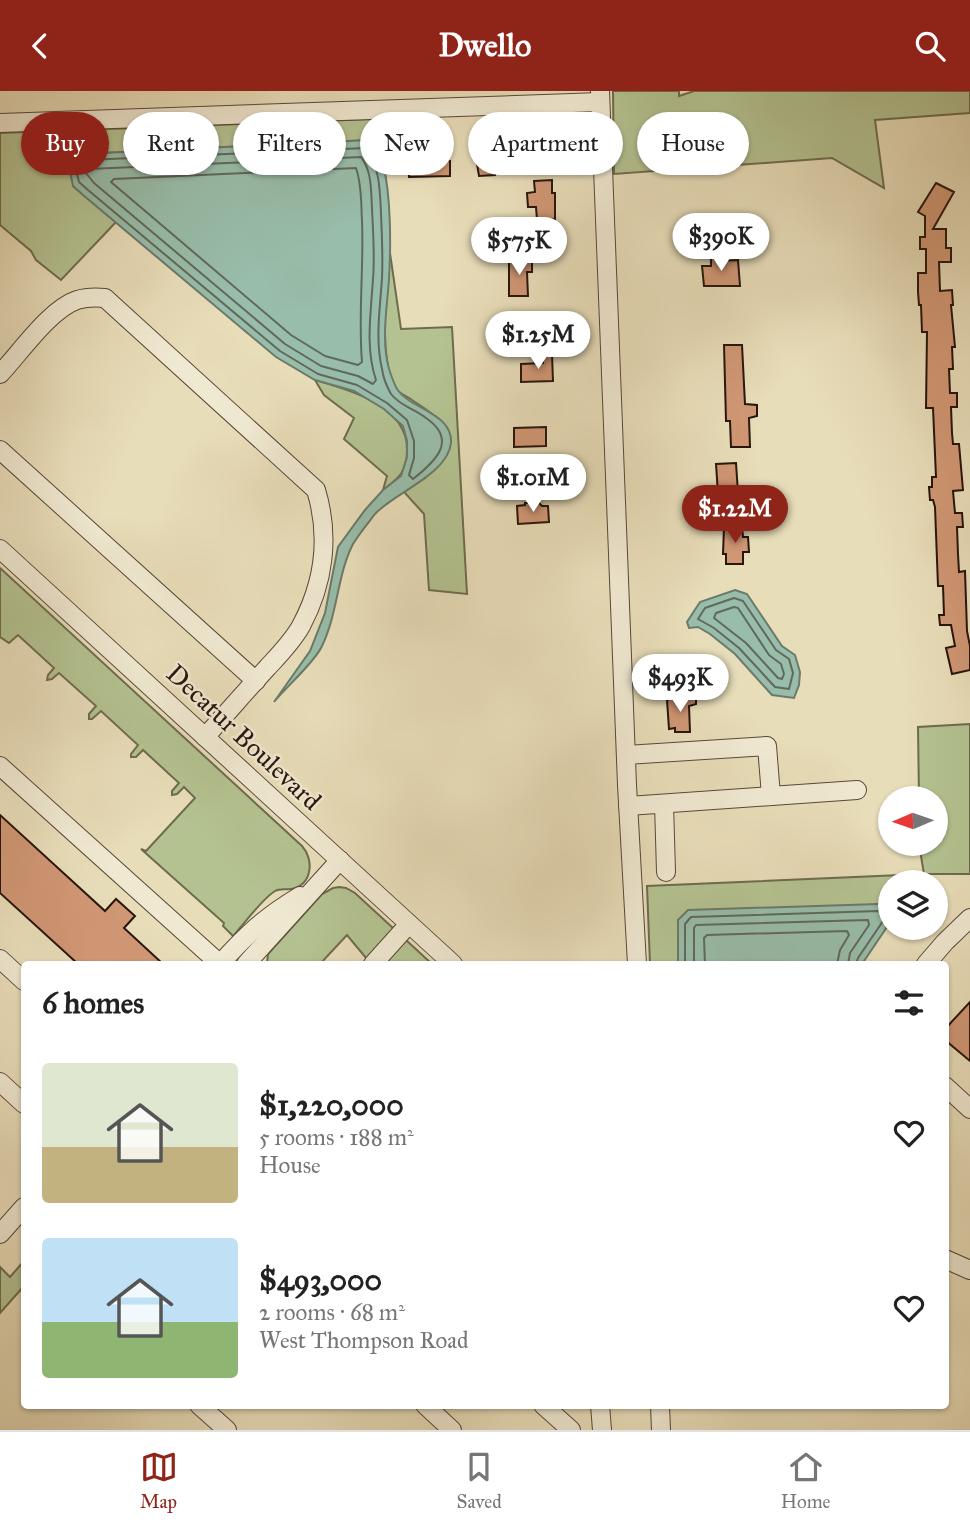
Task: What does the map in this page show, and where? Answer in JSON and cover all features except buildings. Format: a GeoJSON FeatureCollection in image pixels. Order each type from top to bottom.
{"type":"FeatureCollection","features":[{"type":"Feature","properties":{"kind":"street"},"geometry":{"type":"LineString","coordinates":[[0,123],[431,100],[600,96],[628,806],[637,961]]}},
{"type":"Feature","properties":{"kind":"street"},"geometry":{"type":"LineString","coordinates":[[0,374],[54,315],[74,301],[90,297],[105,298],[316,490],[323,511],[325,543],[316,587],[300,628],[205,737]]}},
{"type":"Feature","properties":{"kind":"street"},"geometry":{"type":"LineString","coordinates":[[0,450],[256,681]]}},
{"type":"Feature","properties":{"kind":"street","name":"Decatur Boulevard"},"geometry":{"type":"LineString","coordinates":[[0,549],[450,961]]}},
{"type":"Feature","properties":{"kind":"street"},"geometry":{"type":"LineString","coordinates":[[626,755],[767,746],[771,796]]}},
{"type":"Feature","properties":{"kind":"street"},"geometry":{"type":"LineString","coordinates":[[0,766],[217,961]]}},
{"type":"Feature","properties":{"kind":"street"},"geometry":{"type":"LineString","coordinates":[[628,806],[857,790]]}},
{"type":"Feature","properties":{"kind":"street"},"geometry":{"type":"LineString","coordinates":[[664,804],[666,872]]}},
{"type":"Feature","properties":{"kind":"street"},"geometry":{"type":"LineString","coordinates":[[249,961],[340,860]]}},
{"type":"Feature","properties":{"kind":"street"},"geometry":{"type":"LineString","coordinates":[[223,961],[250,931],[275,911],[315,887]]}},
{"type":"Feature","properties":{"kind":"street"},"geometry":{"type":"LineString","coordinates":[[929,961],[970,918]]}},
{"type":"Feature","properties":{"kind":"street"},"geometry":{"type":"LineString","coordinates":[[376,961],[409,924]]}},
{"type":"Feature","properties":{"kind":"street"},"geometry":{"type":"LineString","coordinates":[[0,959],[21,978]]}},
{"type":"Feature","properties":{"kind":"street"},"geometry":{"type":"LineString","coordinates":[[0,1082],[21,1101]]}},
{"type":"Feature","properties":{"kind":"street"},"geometry":{"type":"LineString","coordinates":[[949,1090],[970,1109]]}},
{"type":"Feature","properties":{"kind":"street"},"geometry":{"type":"LineString","coordinates":[[0,1234],[21,1210]]}},
{"type":"Feature","properties":{"kind":"street"},"geometry":{"type":"LineString","coordinates":[[949,1261],[970,1271]]}},
{"type":"Feature","properties":{"kind":"street"},"geometry":{"type":"LineString","coordinates":[[204,1409],[227,1430]]}},
{"type":"Feature","properties":{"kind":"street"},"geometry":{"type":"LineString","coordinates":[[429,1409],[452,1430]]}},
{"type":"Feature","properties":{"kind":"street"},"geometry":{"type":"LineString","coordinates":[[547,1409],[571,1430]]}},
{"type":"Feature","properties":{"kind":"street"},"geometry":{"type":"LineString","coordinates":[[600,1409],[602,1430]]}},
{"type":"Feature","properties":{"kind":"street"},"geometry":{"type":"LineString","coordinates":[[660,1409],[661,1430]]}},
{"type":"Feature","properties":{"kind":"shaded area"},"geometry":{"type":"Polygon","coordinates":[[[613,91],[679,91],[679,96],[694,91],[970,91],[970,113],[875,120],[884,188],[832,158],[749,164],[749,112],[637,112],[637,172],[623,173],[623,112],[613,112],[613,91]]]}},
{"type":"Feature","properties":{"kind":"shaded area"},"geometry":{"type":"Polygon","coordinates":[[[346,120],[360,120],[360,140],[346,141],[346,120]]]}},
{"type":"Feature","properties":{"kind":"shaded area"},"geometry":{"type":"Polygon","coordinates":[[[233,124],[233,147],[219,147],[219,125],[233,124]]]}},
{"type":"Feature","properties":{"kind":"shaded area"},"geometry":{"type":"Polygon","coordinates":[[[123,128],[123,152],[109,153],[109,129],[123,128]]]}},
{"type":"Feature","properties":{"kind":"shaded area"},"geometry":{"type":"Polygon","coordinates":[[[21,132],[21,175],[76,175],[73,186],[116,222],[61,280],[0,225],[0,133],[21,132]]]}},
{"type":"Feature","properties":{"kind":"shaded area"},"geometry":{"type":"Polygon","coordinates":[[[389,246],[401,329],[452,327],[467,594],[429,590],[424,514],[404,492],[425,478],[451,442],[436,417],[399,392],[392,379],[385,343],[389,246]]]}},
{"type":"Feature","properties":{"kind":"shaded area"},"geometry":{"type":"Polygon","coordinates":[[[315,380],[375,402],[398,422],[405,435],[406,464],[398,478],[383,490],[387,476],[344,439],[354,418],[324,395],[315,380]]]}},
{"type":"Feature","properties":{"kind":"shaded area"},"geometry":{"type":"Polygon","coordinates":[[[0,568],[302,846],[310,864],[304,882],[298,887],[277,890],[270,894],[233,936],[223,926],[224,923],[141,849],[146,851],[195,798],[184,787],[172,795],[179,783],[143,750],[136,757],[131,757],[138,745],[101,711],[89,719],[89,714],[96,706],[59,673],[47,680],[54,668],[18,635],[9,643],[0,637],[0,568]]]}},
{"type":"Feature","properties":{"kind":"shaded area"},"geometry":{"type":"Polygon","coordinates":[[[970,724],[970,874],[948,874],[948,870],[923,870],[921,856],[948,856],[948,786],[919,786],[918,727],[970,724]]]}},
{"type":"Feature","properties":{"kind":"shaded area"},"geometry":{"type":"Polygon","coordinates":[[[878,876],[878,904],[678,920],[678,961],[650,961],[647,886],[878,876]]]}},
{"type":"Feature","properties":{"kind":"shaded area"},"geometry":{"type":"Polygon","coordinates":[[[333,888],[346,888],[355,893],[429,961],[369,961],[347,935],[323,961],[267,961],[268,954],[322,894],[333,888]]]}},
{"type":"Feature","properties":{"kind":"shaded area"},"geometry":{"type":"Polygon","coordinates":[[[21,1264],[21,1289],[0,1313],[0,1267],[10,1277],[21,1264]]]}},
{"type":"Feature","properties":{"kind":"water"},"geometry":{"type":"Polygon","coordinates":[[[360,140],[360,175],[386,176],[390,266],[385,336],[389,369],[403,396],[445,425],[450,433],[451,443],[448,454],[431,474],[384,506],[358,536],[348,556],[322,646],[307,667],[274,702],[310,651],[325,613],[338,547],[365,510],[383,490],[401,476],[407,457],[403,426],[384,409],[354,391],[315,380],[276,357],[73,186],[71,175],[109,175],[109,153],[123,152],[123,175],[219,175],[219,147],[233,147],[233,175],[346,175],[346,141],[360,140]]]}},
{"type":"Feature","properties":{"kind":"water"},"geometry":{"type":"Polygon","coordinates":[[[735,590],[747,594],[782,646],[795,655],[800,672],[794,698],[772,695],[735,654],[698,627],[689,628],[687,622],[700,602],[735,590]]]}},
{"type":"Feature","properties":{"kind":"water"},"geometry":{"type":"Polygon","coordinates":[[[878,904],[878,940],[864,961],[678,961],[678,920],[688,910],[878,904]]]}}]}
